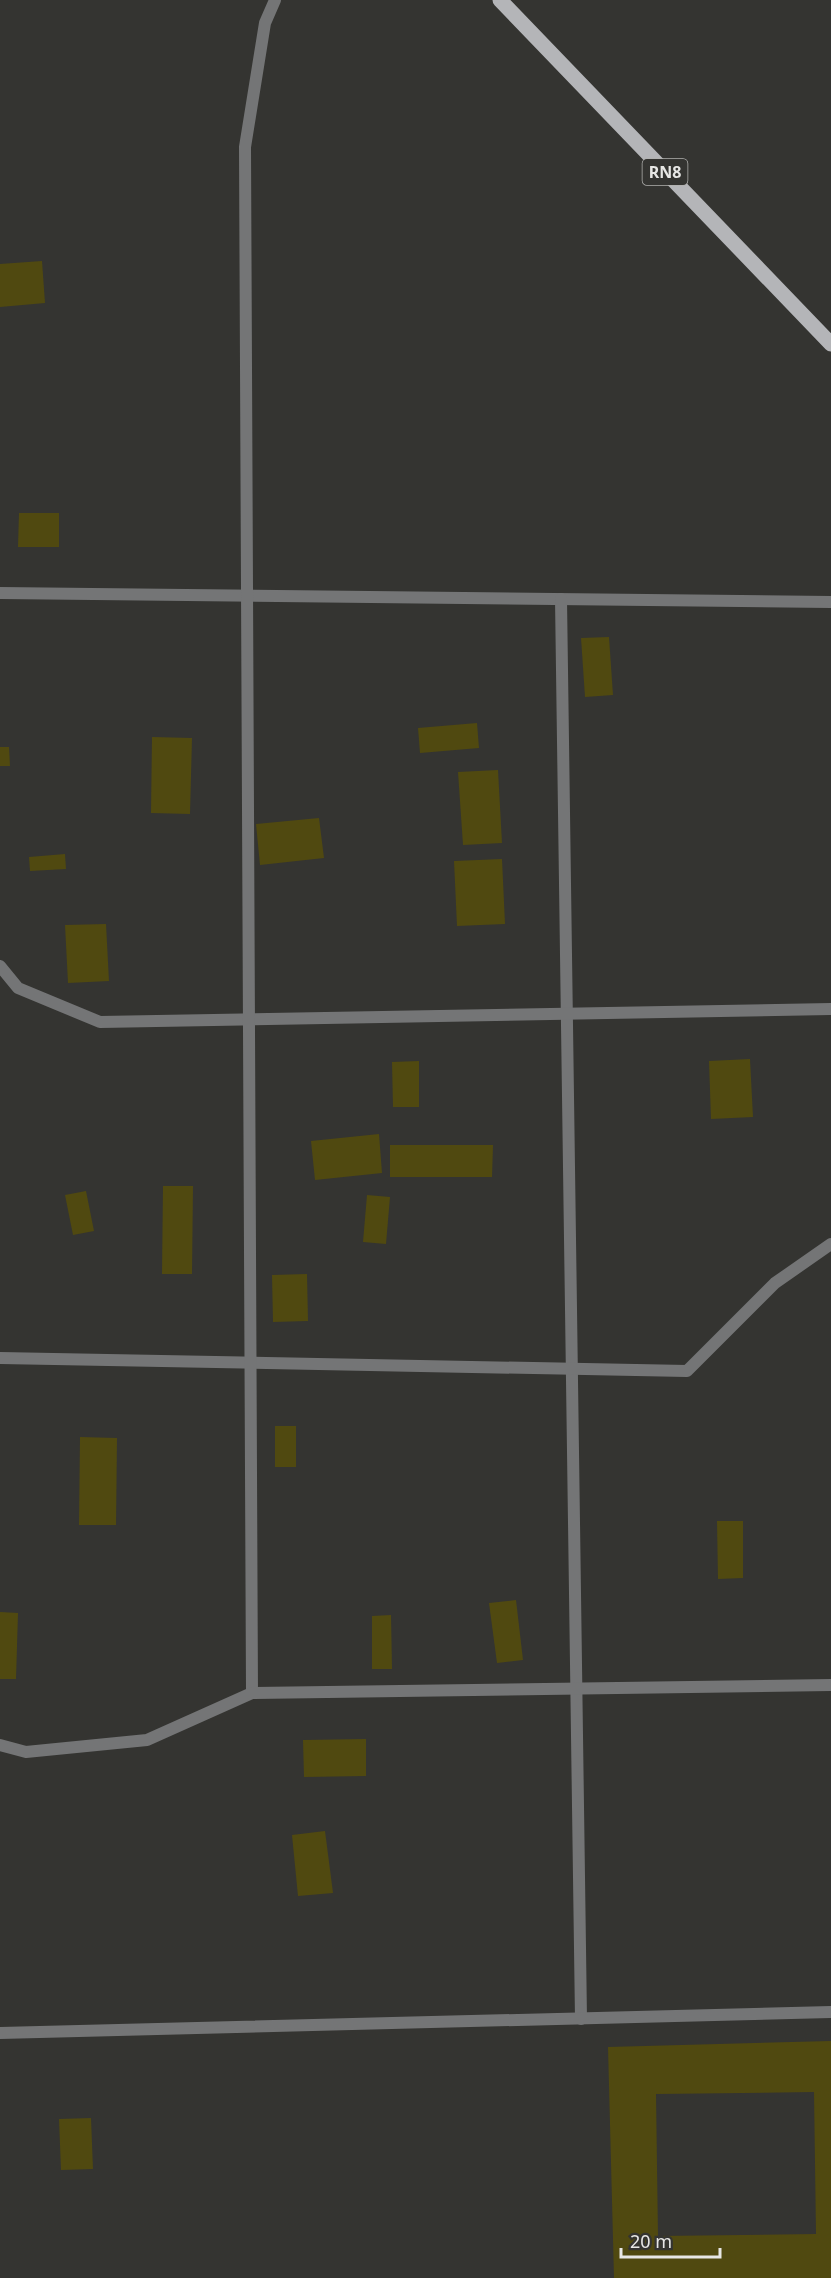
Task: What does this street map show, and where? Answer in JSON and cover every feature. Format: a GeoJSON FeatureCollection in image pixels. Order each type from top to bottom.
{"type":"FeatureCollection","features":[{"type":"Feature","properties":{"kind":"main road","name":"RN8"},"geometry":{"type":"LineString","coordinates":[[500,0],[831,344]]}},
{"type":"Feature","properties":{"kind":"street"},"geometry":{"type":"LineString","coordinates":[[252,1693],[245,147],[265,23],[275,0]]}},
{"type":"Feature","properties":{"kind":"street"},"geometry":{"type":"LineString","coordinates":[[0,593],[831,602]]}},
{"type":"Feature","properties":{"kind":"street"},"geometry":{"type":"LineString","coordinates":[[561,599],[581,2019]]}},
{"type":"Feature","properties":{"kind":"street"},"geometry":{"type":"LineString","coordinates":[[0,966],[18,987],[100,1022],[831,1009]]}},
{"type":"Feature","properties":{"kind":"street"},"geometry":{"type":"LineString","coordinates":[[0,1358],[687,1371],[775,1283],[831,1244]]}},
{"type":"Feature","properties":{"kind":"street"},"geometry":{"type":"LineString","coordinates":[[0,1745],[26,1752],[147,1740],[252,1693],[831,1685]]}},
{"type":"Feature","properties":{"kind":"street"},"geometry":{"type":"LineString","coordinates":[[0,2033],[831,2012]]}},
{"type":"Feature","properties":{"kind":"building"},"geometry":{"type":"Polygon","coordinates":[[[42,261],[45,303],[0,307],[0,264],[42,261]]]}},
{"type":"Feature","properties":{"kind":"building"},"geometry":{"type":"Polygon","coordinates":[[[19,513],[59,513],[59,547],[18,547],[19,513]]]}},
{"type":"Feature","properties":{"kind":"building"},"geometry":{"type":"Polygon","coordinates":[[[609,637],[613,695],[585,697],[581,638],[609,637]]]}},
{"type":"Feature","properties":{"kind":"building"},"geometry":{"type":"Polygon","coordinates":[[[477,723],[479,748],[420,753],[418,728],[477,723]]]}},
{"type":"Feature","properties":{"kind":"building"},"geometry":{"type":"Polygon","coordinates":[[[152,737],[192,738],[190,814],[151,813],[152,737]]]}},
{"type":"Feature","properties":{"kind":"building"},"geometry":{"type":"Polygon","coordinates":[[[0,747],[9,747],[10,766],[0,766],[0,747]]]}},
{"type":"Feature","properties":{"kind":"building"},"geometry":{"type":"Polygon","coordinates":[[[498,770],[502,843],[463,845],[458,772],[498,770]]]}},
{"type":"Feature","properties":{"kind":"building"},"geometry":{"type":"Polygon","coordinates":[[[319,818],[324,858],[260,865],[256,824],[319,818]]]}},
{"type":"Feature","properties":{"kind":"building"},"geometry":{"type":"Polygon","coordinates":[[[65,854],[66,869],[30,871],[29,857],[65,854]]]}},
{"type":"Feature","properties":{"kind":"building"},"geometry":{"type":"Polygon","coordinates":[[[502,859],[505,924],[457,926],[454,861],[502,859]]]}},
{"type":"Feature","properties":{"kind":"building"},"geometry":{"type":"Polygon","coordinates":[[[106,924],[109,981],[68,983],[65,925],[106,924]]]}},
{"type":"Feature","properties":{"kind":"building"},"geometry":{"type":"Polygon","coordinates":[[[750,1059],[753,1117],[711,1119],[709,1061],[750,1059]]]}},
{"type":"Feature","properties":{"kind":"building"},"geometry":{"type":"Polygon","coordinates":[[[419,1061],[419,1107],[393,1107],[392,1062],[419,1061]]]}},
{"type":"Feature","properties":{"kind":"building"},"geometry":{"type":"Polygon","coordinates":[[[379,1134],[382,1173],[315,1180],[311,1141],[379,1134]]]}},
{"type":"Feature","properties":{"kind":"building"},"geometry":{"type":"Polygon","coordinates":[[[390,1145],[493,1145],[492,1177],[390,1177],[390,1145]]]}},
{"type":"Feature","properties":{"kind":"building"},"geometry":{"type":"Polygon","coordinates":[[[163,1186],[193,1186],[192,1274],[162,1274],[163,1186]]]}},
{"type":"Feature","properties":{"kind":"building"},"geometry":{"type":"Polygon","coordinates":[[[86,1191],[94,1231],[73,1235],[65,1195],[86,1191]]]}},
{"type":"Feature","properties":{"kind":"building"},"geometry":{"type":"Polygon","coordinates":[[[367,1195],[390,1197],[386,1244],[363,1242],[367,1195]]]}},
{"type":"Feature","properties":{"kind":"building"},"geometry":{"type":"Polygon","coordinates":[[[307,1274],[308,1321],[273,1322],[272,1275],[307,1274]]]}},
{"type":"Feature","properties":{"kind":"building"},"geometry":{"type":"Polygon","coordinates":[[[275,1426],[296,1426],[296,1467],[275,1467],[275,1426]]]}},
{"type":"Feature","properties":{"kind":"building"},"geometry":{"type":"Polygon","coordinates":[[[80,1437],[117,1438],[116,1525],[79,1525],[80,1437]]]}},
{"type":"Feature","properties":{"kind":"building"},"geometry":{"type":"Polygon","coordinates":[[[717,1521],[743,1521],[743,1578],[718,1579],[717,1521]]]}},
{"type":"Feature","properties":{"kind":"building"},"geometry":{"type":"Polygon","coordinates":[[[516,1600],[523,1660],[497,1663],[489,1603],[516,1600]]]}},
{"type":"Feature","properties":{"kind":"building"},"geometry":{"type":"Polygon","coordinates":[[[0,1612],[18,1613],[16,1679],[0,1679],[0,1612]]]}},
{"type":"Feature","properties":{"kind":"building"},"geometry":{"type":"Polygon","coordinates":[[[391,1615],[392,1669],[372,1669],[372,1616],[391,1615]]]}},
{"type":"Feature","properties":{"kind":"building"},"geometry":{"type":"Polygon","coordinates":[[[366,1739],[366,1776],[304,1777],[303,1740],[366,1739]]]}},
{"type":"Feature","properties":{"kind":"building"},"geometry":{"type":"Polygon","coordinates":[[[325,1831],[333,1893],[298,1896],[292,1835],[325,1831]]]}},
{"type":"Feature","properties":{"kind":"building"},"geometry":{"type":"Polygon","coordinates":[[[831,2041],[831,2278],[614,2278],[608,2047],[831,2041]],[[814,2092],[656,2094],[658,2236],[816,2234],[814,2092]]]}},
{"type":"Feature","properties":{"kind":"building"},"geometry":{"type":"Polygon","coordinates":[[[91,2118],[93,2169],[61,2170],[59,2119],[91,2118]]]}}]}
